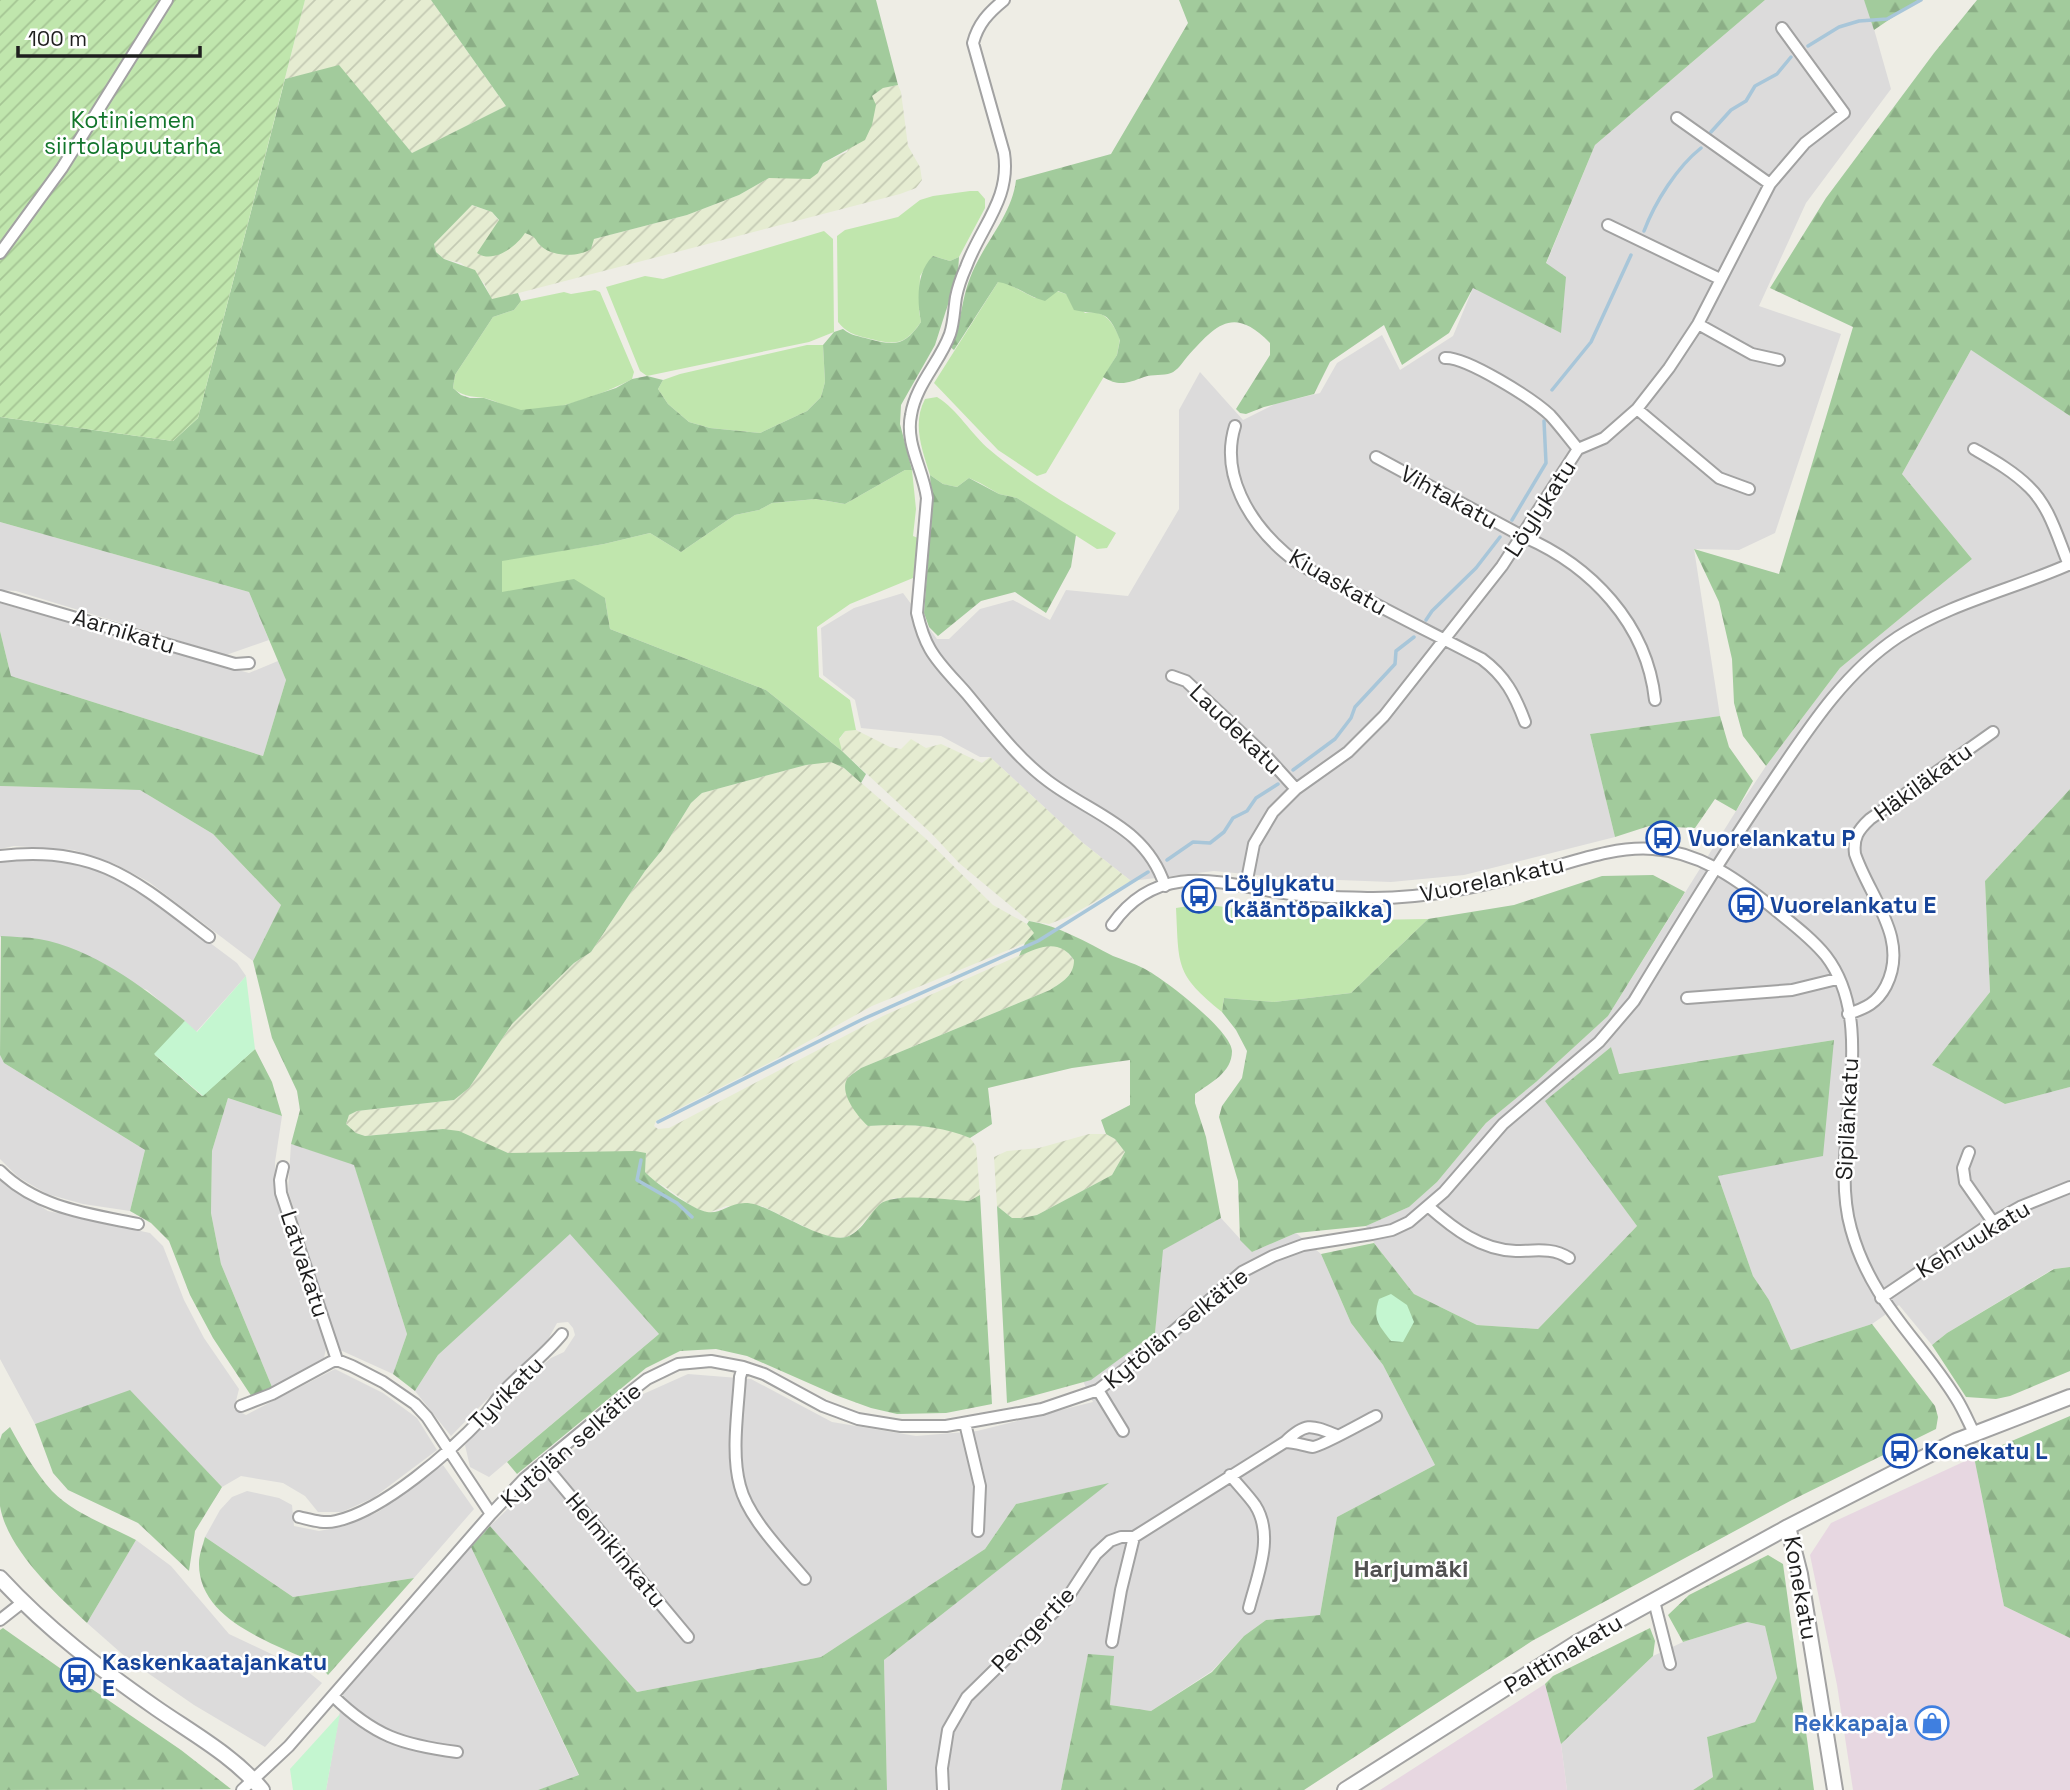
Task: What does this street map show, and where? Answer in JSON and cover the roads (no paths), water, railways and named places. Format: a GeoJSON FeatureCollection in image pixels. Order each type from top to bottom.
{"type":"FeatureCollection","features":[{"type":"Feature","properties":{"kind":"street"},"geometry":{"type":"LineString","coordinates":[[0,253],[62,168],[167,0]]}},
{"type":"Feature","properties":{"kind":"street"},"geometry":{"type":"LineString","coordinates":[[1004,0],[985,17],[977,29],[973,43],[1004,153],[1007,172],[1004,187],[967,264],[956,294],[951,332],[914,400],[910,416],[908,434],[927,498],[917,613],[930,650],[1012,746],[1047,780],[1139,841],[1160,869],[1165,886]]}},
{"type":"Feature","properties":{"kind":"street","name":"Löylykatu"},"geometry":{"type":"LineString","coordinates":[[1246,885],[1251,856],[1262,828],[1273,812],[1296,789],[1366,736],[1444,641],[1522,536],[1578,449],[1604,438],[1637,409],[1698,324],[1770,184],[1805,143],[1844,113],[1782,28]]}},
{"type":"Feature","properties":{"kind":"street"},"geometry":{"type":"LineString","coordinates":[[1677,118],[1770,184]]}},
{"type":"Feature","properties":{"kind":"street"},"geometry":{"type":"LineString","coordinates":[[1608,225],[1720,279]]}},
{"type":"Feature","properties":{"kind":"street"},"geometry":{"type":"LineString","coordinates":[[1698,324],[1752,354],[1779,360]]}},
{"type":"Feature","properties":{"kind":"street"},"geometry":{"type":"LineString","coordinates":[[1445,358],[1462,360],[1538,405],[1578,449]]}},
{"type":"Feature","properties":{"kind":"street"},"geometry":{"type":"LineString","coordinates":[[1637,409],[1719,478],[1749,489]]}},
{"type":"Feature","properties":{"kind":"street","name":"Kiuaskatu"},"geometry":{"type":"LineString","coordinates":[[1235,426],[1230,452],[1238,492],[1250,513],[1276,544],[1298,562],[1482,659],[1494,668],[1513,690],[1525,722]]}},
{"type":"Feature","properties":{"kind":"street"},"geometry":{"type":"LineString","coordinates":[[1975,449],[2030,487],[2042,502],[2070,565]]}},
{"type":"Feature","properties":{"kind":"street","name":"Vihtakatu"},"geometry":{"type":"LineString","coordinates":[[1376,457],[1538,543],[1577,566],[1600,586],[1631,628],[1644,651],[1653,681],[1655,700]]}},
{"type":"Feature","properties":{"kind":"street","name":"Kytölän selkätie"},"geometry":{"type":"LineString","coordinates":[[253,1787],[524,1479],[648,1379],[678,1364],[710,1361],[743,1367],[764,1374],[822,1406],[858,1419],[901,1426],[946,1426],[1042,1409],[1098,1390],[1162,1341],[1242,1272],[1273,1256],[1303,1245],[1392,1230],[1409,1222],[1429,1207],[1503,1124],[1599,1042],[1617,1023],[1634,1001],[1716,867],[1824,707],[1848,679],[1897,638],[1922,623],[2070,565]]}},
{"type":"Feature","properties":{"kind":"street","name":"Aarnikatu"},"geometry":{"type":"LineString","coordinates":[[0,596],[235,664],[249,663]]}},
{"type":"Feature","properties":{"kind":"street","name":"Laudekatu"},"geometry":{"type":"LineString","coordinates":[[1172,676],[1186,681],[1267,757],[1296,789]]}},
{"type":"Feature","properties":{"kind":"street","name":"Häkiläkatu"},"geometry":{"type":"LineString","coordinates":[[1849,1014],[1876,1001],[1892,973],[1895,954],[1887,922],[1855,854],[1853,844],[1856,835],[1870,819],[1993,732]]}},
{"type":"Feature","properties":{"kind":"street","name":"Vuorelankatu"},"geometry":{"type":"LineString","coordinates":[[1112,925],[1134,898],[1165,886],[1189,881],[1212,880],[1303,895],[1381,898],[1485,885],[1615,851],[1638,848],[1674,852],[1716,867]]}},
{"type":"Feature","properties":{"kind":"street"},"geometry":{"type":"LineString","coordinates":[[0,856],[67,855],[104,865],[143,886],[209,937]]}},
{"type":"Feature","properties":{"kind":"street","name":"Sipilänkatu"},"geometry":{"type":"LineString","coordinates":[[1716,867],[1756,895],[1810,940],[1827,958],[1837,979],[1849,1014],[1852,1061],[1843,1187],[1850,1227],[1863,1266],[1881,1298],[1955,1396],[1974,1433]]}},
{"type":"Feature","properties":{"kind":"street"},"geometry":{"type":"LineString","coordinates":[[1686,998],[1793,990],[1837,979]]}},
{"type":"Feature","properties":{"kind":"street"},"geometry":{"type":"LineString","coordinates":[[1969,1152],[1963,1168],[1965,1182],[1993,1222]]}},
{"type":"Feature","properties":{"kind":"street","name":"Latvakatu"},"geometry":{"type":"LineString","coordinates":[[283,1167],[281,1193],[337,1360]]}},
{"type":"Feature","properties":{"kind":"street"},"geometry":{"type":"LineString","coordinates":[[0,1171],[20,1189],[61,1208],[138,1224]]}},
{"type":"Feature","properties":{"kind":"street","name":"Kehruukatu"},"geometry":{"type":"LineString","coordinates":[[1881,1298],[1993,1222],[2020,1207],[2070,1187]]}},
{"type":"Feature","properties":{"kind":"street"},"geometry":{"type":"LineString","coordinates":[[1429,1207],[1451,1226],[1483,1245],[1514,1251],[1558,1251],[1569,1258]]}},
{"type":"Feature","properties":{"kind":"street","name":"Tyvikatu"},"geometry":{"type":"LineString","coordinates":[[299,1517],[319,1522],[335,1521],[377,1505],[450,1451],[504,1391],[545,1355],[562,1334]]}},
{"type":"Feature","properties":{"kind":"street"},"geometry":{"type":"LineString","coordinates":[[241,1406],[272,1394],[319,1367],[337,1360],[401,1393],[427,1417],[491,1514]]}},
{"type":"Feature","properties":{"kind":"street"},"geometry":{"type":"LineString","coordinates":[[743,1367],[740,1377],[736,1460],[740,1486],[751,1512],[805,1579]]}},
{"type":"Feature","properties":{"kind":"street"},"geometry":{"type":"LineString","coordinates":[[1098,1390],[1123,1431]]}},
{"type":"Feature","properties":{"kind":"street","name":"Konekatu"},"geometry":{"type":"LineString","coordinates":[[1835,1790],[1800,1574],[1787,1527],[1930,1453],[1974,1433],[2070,1397]]}},
{"type":"Feature","properties":{"kind":"street"},"geometry":{"type":"LineString","coordinates":[[1285,1442],[1321,1446],[1336,1435],[1376,1416]]}},
{"type":"Feature","properties":{"kind":"street"},"geometry":{"type":"LineString","coordinates":[[965,1423],[980,1486],[978,1531]]}},
{"type":"Feature","properties":{"kind":"street","name":"Pengertie"},"geometry":{"type":"LineString","coordinates":[[943,1790],[947,1730],[967,1697],[1066,1600],[1096,1555],[1110,1541],[1133,1537],[1285,1442],[1299,1429],[1311,1426],[1336,1435]]}},
{"type":"Feature","properties":{"kind":"street","name":"Helmikinkatu"},"geometry":{"type":"LineString","coordinates":[[543,1463],[688,1637]]}},
{"type":"Feature","properties":{"kind":"street"},"geometry":{"type":"LineString","coordinates":[[1230,1475],[1256,1506],[1264,1524],[1264,1550],[1249,1608]]}},
{"type":"Feature","properties":{"kind":"street","name":"Palttinakatu"},"geometry":{"type":"LineString","coordinates":[[1345,1790],[1575,1644],[1787,1527]]}},
{"type":"Feature","properties":{"kind":"street"},"geometry":{"type":"LineString","coordinates":[[1112,1642],[1133,1537]]}},
{"type":"Feature","properties":{"kind":"street"},"geometry":{"type":"LineString","coordinates":[[0,1577],[55,1633],[93,1664],[220,1752],[253,1787]]}},
{"type":"Feature","properties":{"kind":"street"},"geometry":{"type":"LineString","coordinates":[[1654,1601],[1670,1664]]}},
{"type":"Feature","properties":{"kind":"street"},"geometry":{"type":"LineString","coordinates":[[0,1620],[23,1602]]}},
{"type":"Feature","properties":{"kind":"street"},"geometry":{"type":"LineString","coordinates":[[333,1696],[358,1718],[386,1736],[415,1747],[457,1752]]}},
{"type":"Feature","properties":{"kind":"waterway"},"geometry":{"type":"LineString","coordinates":[[1808,46],[1839,27],[1859,21],[1887,19],[1921,0]]}},
{"type":"Feature","properties":{"kind":"waterway"},"geometry":{"type":"LineString","coordinates":[[1711,132],[1731,110],[1746,101],[1755,86],[1777,74],[1791,57]]}},
{"type":"Feature","properties":{"kind":"waterway"},"geometry":{"type":"LineString","coordinates":[[1644,231],[1668,186],[1701,148]]}},
{"type":"Feature","properties":{"kind":"waterway"},"geometry":{"type":"LineString","coordinates":[[1552,390],[1591,342],[1631,255]]}},
{"type":"Feature","properties":{"kind":"waterway"},"geometry":{"type":"LineString","coordinates":[[1512,520],[1546,463],[1544,421]]}},
{"type":"Feature","properties":{"kind":"waterway"},"geometry":{"type":"LineString","coordinates":[[1426,620],[1476,568],[1500,537]]}},
{"type":"Feature","properties":{"kind":"waterway"},"geometry":{"type":"LineString","coordinates":[[1293,770],[1335,739],[1351,718],[1355,707],[1395,664],[1396,651],[1414,637]]}},
{"type":"Feature","properties":{"kind":"waterway"},"geometry":{"type":"LineString","coordinates":[[1167,860],[1193,842],[1210,843],[1224,832],[1233,818],[1247,811],[1256,798],[1278,784]]}},
{"type":"Feature","properties":{"kind":"waterway"},"geometry":{"type":"LineString","coordinates":[[658,1122],[861,1020],[1038,941],[1148,872]]}},
{"type":"Feature","properties":{"kind":"waterway"},"geometry":{"type":"LineString","coordinates":[[641,1160],[637,1180],[677,1203],[692,1217]]}},
{"type":"Feature","properties":{"kind":"place","name":"Vuorelankatu P"},"geometry":{"type":"Point","coordinates":[1663,838]}},
{"type":"Feature","properties":{"kind":"place","name":"Löylykatu (kääntöpaikka)"},"geometry":{"type":"Point","coordinates":[1199,896]}},
{"type":"Feature","properties":{"kind":"place","name":"Vuorelankatu E"},"geometry":{"type":"Point","coordinates":[1746,905]}},
{"type":"Feature","properties":{"kind":"place","name":"Konekatu L"},"geometry":{"type":"Point","coordinates":[1900,1451]}},
{"type":"Feature","properties":{"kind":"place","name":"Kaskenkaatajankatu E"},"geometry":{"type":"Point","coordinates":[77,1675]}},
{"type":"Feature","properties":{"kind":"place","name":"Rekkapaja"},"geometry":{"type":"Point","coordinates":[1932,1723]}},
{"type":"Feature","properties":{"kind":"district","name":"Harjumäki"},"geometry":{"type":"Point","coordinates":[1411,1568]}},
{"type":"Feature","properties":{"kind":"park label","name":"Kotiniemen siirtolapuutarha"},"geometry":{"type":"Point","coordinates":[133,133]}}]}
